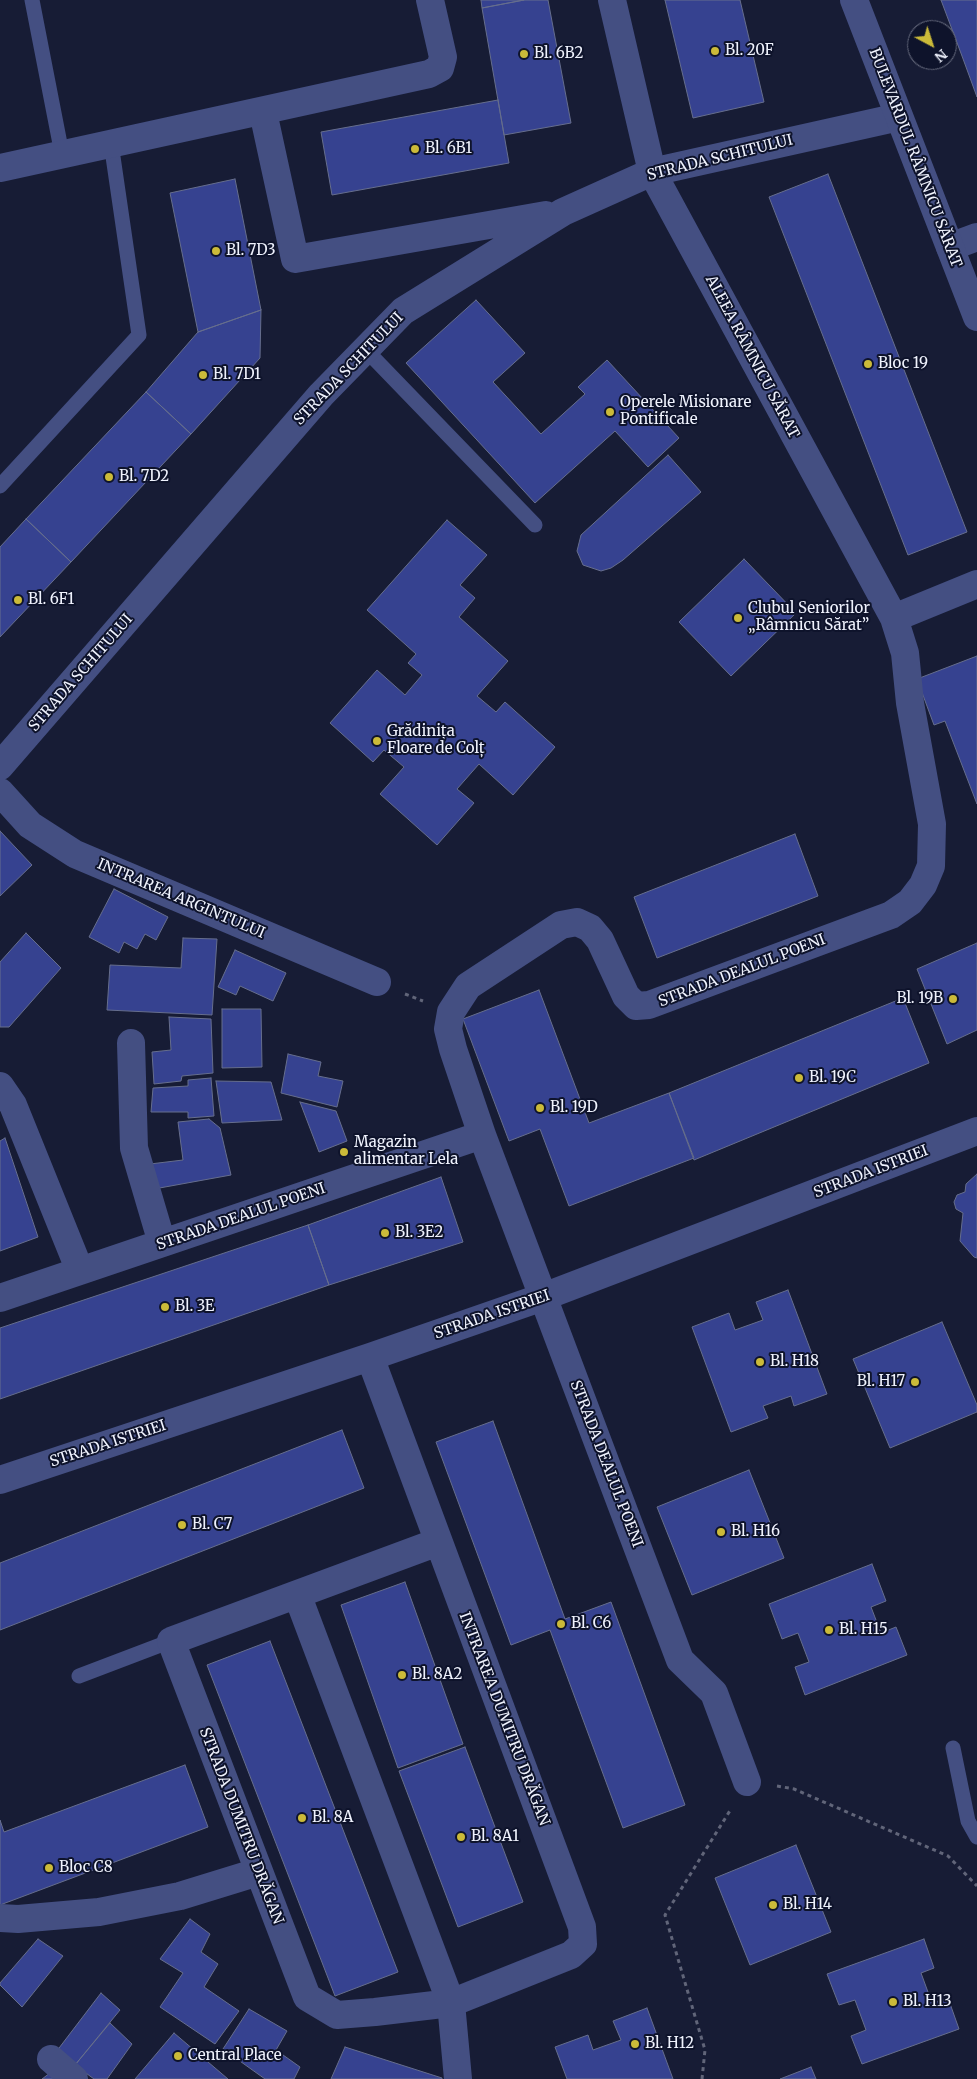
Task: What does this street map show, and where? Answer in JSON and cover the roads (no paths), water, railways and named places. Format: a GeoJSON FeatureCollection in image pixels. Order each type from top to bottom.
{"type":"FeatureCollection","features":[{"type":"Feature","properties":{"kind":"street"},"geometry":{"type":"LineString","coordinates":[[0,168],[263,112],[429,74],[440,68],[443,57],[430,0]]}},
{"type":"Feature","properties":{"kind":"street","name":"ALEEA RÂMNICU SĂRAT"},"geometry":{"type":"LineString","coordinates":[[612,0],[652,172],[894,618]]}},
{"type":"Feature","properties":{"kind":"street","name":"BULEVARDUL RÂMNICU SĂRAT"},"geometry":{"type":"LineString","coordinates":[[854,0],[977,317]]}},
{"type":"Feature","properties":{"kind":"street"},"geometry":{"type":"LineString","coordinates":[[263,112],[295,259],[563,212]]}},
{"type":"Feature","properties":{"kind":"street","name":"STRADA SCHITULUI"},"geometry":{"type":"LineString","coordinates":[[0,766],[321,395],[364,349],[403,312],[563,212],[652,172],[899,117]]}},
{"type":"Feature","properties":{"kind":"street"},"geometry":{"type":"LineString","coordinates":[[950,247],[977,237]]}},
{"type":"Feature","properties":{"kind":"street"},"geometry":{"type":"LineString","coordinates":[[894,618],[977,584]]}},
{"type":"Feature","properties":{"kind":"street","name":"STRADA DEALUL POENI"},"geometry":{"type":"LineString","coordinates":[[747,1782],[714,1693],[680,1660],[482,1135],[453,1049],[448,1028],[450,1012],[468,986],[561,925],[577,922],[590,928],[600,940],[626,996],[636,1006],[649,1006],[891,914],[910,902],[923,885],[931,866],[932,824],[910,703],[905,652],[894,618]]}},
{"type":"Feature","properties":{"kind":"street","name":"INTRAREA ARGINTULUI"},"geometry":{"type":"LineString","coordinates":[[0,792],[30,825],[75,854],[377,982]]}},
{"type":"Feature","properties":{"kind":"street"},"geometry":{"type":"LineString","coordinates":[[131,1043],[134,1148],[162,1243]]}},
{"type":"Feature","properties":{"kind":"street"},"geometry":{"type":"LineString","coordinates":[[0,1086],[13,1105],[80,1271]]}},
{"type":"Feature","properties":{"kind":"street","name":"STRADA ISTRIEI"},"geometry":{"type":"LineString","coordinates":[[0,1480],[370,1357],[543,1297],[977,1131]]}},
{"type":"Feature","properties":{"kind":"street","name":"STRADA DEALUL POENI"},"geometry":{"type":"LineString","coordinates":[[0,1298],[482,1135]]}},
{"type":"Feature","properties":{"kind":"street","name":"INTRAREA DUMITRU DRĂGAN"},"geometry":{"type":"LineString","coordinates":[[370,1357],[582,1928],[583,1944],[571,1955],[451,2003]]}},
{"type":"Feature","properties":{"kind":"street"},"geometry":{"type":"LineString","coordinates":[[171,1641],[438,1542]]}},
{"type":"Feature","properties":{"kind":"street"},"geometry":{"type":"LineString","coordinates":[[297,1594],[451,2003],[458,2079]]}},
{"type":"Feature","properties":{"kind":"street","name":"STRADA DUMITRU DRĂGAN"},"geometry":{"type":"LineString","coordinates":[[171,1641],[306,1997],[337,2014],[375,2012],[451,2003]]}},
{"type":"Feature","properties":{"kind":"street"},"geometry":{"type":"LineString","coordinates":[[0,1918],[18,1919],[99,1912],[180,1896],[258,1872]]}},
{"type":"Feature","properties":{"kind":"street"},"geometry":{"type":"LineString","coordinates":[[51,2059],[74,2079]]}},
{"type":"Feature","properties":{"kind":"lane"},"geometry":{"type":"LineString","coordinates":[[32,0],[62,154]]}},
{"type":"Feature","properties":{"kind":"lane"},"geometry":{"type":"LineString","coordinates":[[0,486],[139,334],[111,143]]}},
{"type":"Feature","properties":{"kind":"lane"},"geometry":{"type":"LineString","coordinates":[[364,349],[535,525]]}},
{"type":"Feature","properties":{"kind":"lane"},"geometry":{"type":"LineString","coordinates":[[79,1676],[171,1641]]}},
{"type":"Feature","properties":{"kind":"lane"},"geometry":{"type":"LineString","coordinates":[[953,1748],[968,1822],[977,1837]]}},
{"type":"Feature","properties":{"kind":"place","name":"Bl. 20F"},"geometry":{"type":"Point","coordinates":[715,51]}},
{"type":"Feature","properties":{"kind":"place","name":"Bl. 6B2"},"geometry":{"type":"Point","coordinates":[524,54]}},
{"type":"Feature","properties":{"kind":"place","name":"Bl. 6B1"},"geometry":{"type":"Point","coordinates":[415,149]}},
{"type":"Feature","properties":{"kind":"place","name":"Bl. 7D3"},"geometry":{"type":"Point","coordinates":[216,251]}},
{"type":"Feature","properties":{"kind":"place","name":"Bloc 19"},"geometry":{"type":"Point","coordinates":[868,364]}},
{"type":"Feature","properties":{"kind":"place","name":"Bl. 7D1"},"geometry":{"type":"Point","coordinates":[203,375]}},
{"type":"Feature","properties":{"kind":"place","name":"Operele Misionare Pontificale"},"geometry":{"type":"Point","coordinates":[610,412]}},
{"type":"Feature","properties":{"kind":"place","name":"Bl. 7D2"},"geometry":{"type":"Point","coordinates":[109,477]}},
{"type":"Feature","properties":{"kind":"place","name":"Bl. 6F1"},"geometry":{"type":"Point","coordinates":[18,600]}},
{"type":"Feature","properties":{"kind":"place","name":"Clubul Seniorilor „Râmnicu Sărat”"},"geometry":{"type":"Point","coordinates":[738,618]}},
{"type":"Feature","properties":{"kind":"place","name":"Grădinița Floare de Colț"},"geometry":{"type":"Point","coordinates":[377,741]}},
{"type":"Feature","properties":{"kind":"place","name":"Bl. 19B"},"geometry":{"type":"Point","coordinates":[953,999]}},
{"type":"Feature","properties":{"kind":"place","name":"Bl. 19C"},"geometry":{"type":"Point","coordinates":[799,1078]}},
{"type":"Feature","properties":{"kind":"place","name":"Bl. 19D"},"geometry":{"type":"Point","coordinates":[540,1108]}},
{"type":"Feature","properties":{"kind":"place","name":"Magazin alimentar Lela"},"geometry":{"type":"Point","coordinates":[344,1152]}},
{"type":"Feature","properties":{"kind":"place","name":"Bl. 3E2"},"geometry":{"type":"Point","coordinates":[385,1233]}},
{"type":"Feature","properties":{"kind":"place","name":"Bl. 3E"},"geometry":{"type":"Point","coordinates":[165,1307]}},
{"type":"Feature","properties":{"kind":"place","name":"Bl. H18"},"geometry":{"type":"Point","coordinates":[760,1362]}},
{"type":"Feature","properties":{"kind":"place","name":"Bl. H17"},"geometry":{"type":"Point","coordinates":[915,1382]}},
{"type":"Feature","properties":{"kind":"place","name":"Bl. C7"},"geometry":{"type":"Point","coordinates":[182,1525]}},
{"type":"Feature","properties":{"kind":"place","name":"Bl. H16"},"geometry":{"type":"Point","coordinates":[721,1532]}},
{"type":"Feature","properties":{"kind":"place","name":"Bl. C6"},"geometry":{"type":"Point","coordinates":[561,1624]}},
{"type":"Feature","properties":{"kind":"place","name":"Bl. H15"},"geometry":{"type":"Point","coordinates":[829,1630]}},
{"type":"Feature","properties":{"kind":"place","name":"Bl. 8A2"},"geometry":{"type":"Point","coordinates":[402,1675]}},
{"type":"Feature","properties":{"kind":"place","name":"Bl. 8A"},"geometry":{"type":"Point","coordinates":[302,1818]}},
{"type":"Feature","properties":{"kind":"place","name":"Bl. 8A1"},"geometry":{"type":"Point","coordinates":[461,1837]}},
{"type":"Feature","properties":{"kind":"place","name":"Bloc C8"},"geometry":{"type":"Point","coordinates":[49,1868]}},
{"type":"Feature","properties":{"kind":"place","name":"Bl. H14"},"geometry":{"type":"Point","coordinates":[773,1905]}},
{"type":"Feature","properties":{"kind":"place","name":"Bl. H13"},"geometry":{"type":"Point","coordinates":[893,2002]}},
{"type":"Feature","properties":{"kind":"place","name":"Bl. H12"},"geometry":{"type":"Point","coordinates":[635,2044]}},
{"type":"Feature","properties":{"kind":"place","name":"Central Place"},"geometry":{"type":"Point","coordinates":[178,2056]}}]}
